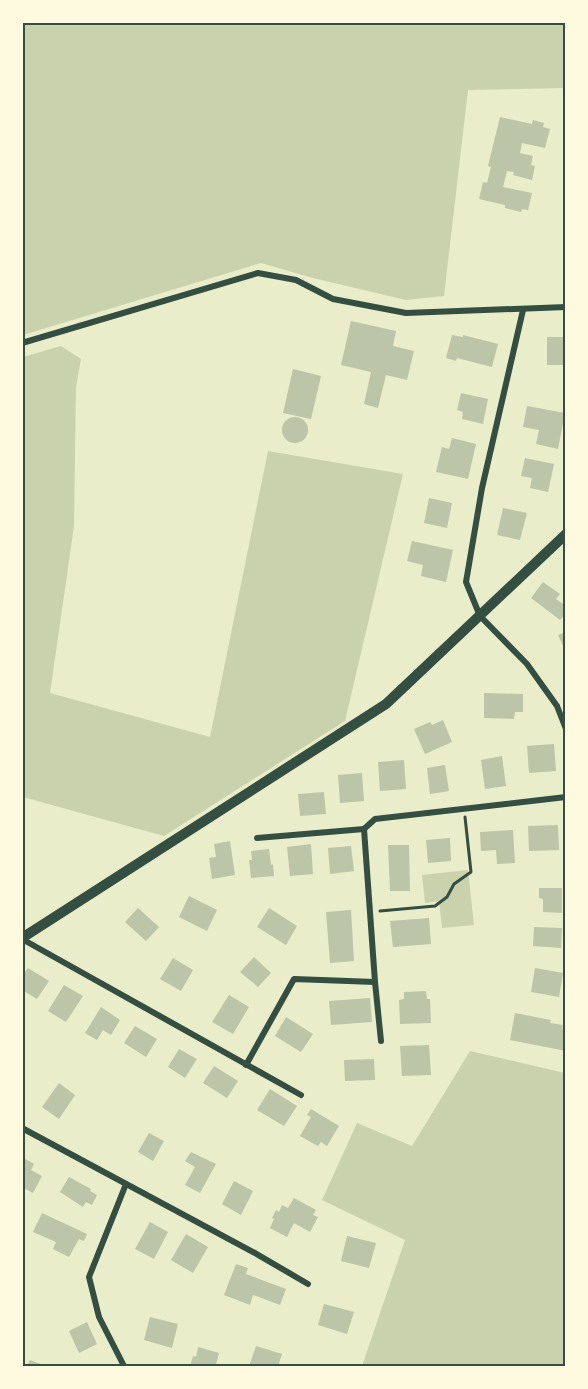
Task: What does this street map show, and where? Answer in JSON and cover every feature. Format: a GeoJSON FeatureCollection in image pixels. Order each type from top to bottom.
{"type":"FeatureCollection","features":[{"type":"Feature","properties":{"kind":"street"},"geometry":{"type":"LineString","coordinates":[[22,343],[258,273],[296,280],[333,299],[406,313],[566,307]]}},
{"type":"Feature","properties":{"kind":"street"},"geometry":{"type":"LineString","coordinates":[[523,310],[482,488],[466,582],[480,616],[527,664],[557,706],[566,729]]}},
{"type":"Feature","properties":{"kind":"street"},"geometry":{"type":"LineString","coordinates":[[301,1095],[22,938],[386,704],[566,534]]}},
{"type":"Feature","properties":{"kind":"street"},"geometry":{"type":"LineString","coordinates":[[257,838],[364,829],[375,819],[566,797]]}},
{"type":"Feature","properties":{"kind":"street"},"geometry":{"type":"LineString","coordinates":[[364,829],[381,1041]]}},
{"type":"Feature","properties":{"kind":"street"},"geometry":{"type":"LineString","coordinates":[[246,1065],[294,980],[375,982]]}},
{"type":"Feature","properties":{"kind":"street"},"geometry":{"type":"LineString","coordinates":[[22,1128],[255,1253],[308,1284]]}},
{"type":"Feature","properties":{"kind":"street"},"geometry":{"type":"LineString","coordinates":[[120,1365],[99,1317],[89,1277],[126,1184]]}},
{"type":"Feature","properties":{"kind":"path"},"geometry":{"type":"LineString","coordinates":[[370,912],[435,906],[447,897],[454,884],[471,872],[464,809]]}},
{"type":"Feature","properties":{"kind":"green space"},"geometry":{"type":"Polygon","coordinates":[[[23,22],[565,23],[565,88],[468,90],[444,296],[406,300],[261,263],[23,335],[23,22]]]}},
{"type":"Feature","properties":{"kind":"green space"},"geometry":{"type":"Polygon","coordinates":[[[61,346],[81,359],[76,387],[74,526],[50,693],[210,737],[268,451],[403,474],[345,721],[164,836],[23,797],[23,357],[61,346]]]}},
{"type":"Feature","properties":{"kind":"green space"},"geometry":{"type":"Polygon","coordinates":[[[468,870],[474,925],[442,928],[439,901],[425,903],[422,875],[468,870]]]}},
{"type":"Feature","properties":{"kind":"green space"},"geometry":{"type":"Polygon","coordinates":[[[470,1051],[565,1073],[565,1366],[362,1366],[405,1240],[322,1200],[357,1123],[412,1146],[470,1051]]]}},
{"type":"Feature","properties":{"kind":"building"},"geometry":{"type":"Polygon","coordinates":[[[500,117],[532,124],[533,120],[544,123],[543,127],[550,129],[545,148],[522,143],[520,153],[533,156],[531,165],[535,166],[532,180],[507,171],[503,187],[532,193],[528,210],[522,209],[521,212],[505,208],[505,205],[479,199],[483,182],[487,183],[491,167],[488,166],[500,117]]]}},
{"type":"Feature","properties":{"kind":"building"},"geometry":{"type":"Polygon","coordinates":[[[351,321],[396,331],[393,346],[414,351],[407,380],[386,375],[378,408],[364,404],[371,372],[341,365],[351,321]]]}},
{"type":"Feature","properties":{"kind":"building"},"geometry":{"type":"Polygon","coordinates":[[[452,335],[463,337],[463,335],[498,344],[492,367],[457,358],[456,361],[446,358],[452,335]]]}},
{"type":"Feature","properties":{"kind":"building"},"geometry":{"type":"Polygon","coordinates":[[[547,337],[566,337],[566,365],[547,365],[547,337]]]}},
{"type":"Feature","properties":{"kind":"building"},"geometry":{"type":"Polygon","coordinates":[[[293,369],[321,376],[311,419],[283,413],[293,369]]]}},
{"type":"Feature","properties":{"kind":"building"},"geometry":{"type":"Polygon","coordinates":[[[461,393],[488,399],[483,424],[462,419],[463,412],[457,410],[461,393]]]}},
{"type":"Feature","properties":{"kind":"building"},"geometry":{"type":"Polygon","coordinates":[[[527,406],[565,413],[558,449],[536,444],[539,430],[523,427],[527,406]]]}},
{"type":"Feature","properties":{"kind":"building"},"geometry":{"type":"Polygon","coordinates":[[[295,417],[304,421],[308,430],[304,439],[295,443],[286,439],[282,430],[286,421],[295,417]]]}},
{"type":"Feature","properties":{"kind":"building"},"geometry":{"type":"Polygon","coordinates":[[[452,438],[476,444],[468,479],[436,472],[442,447],[449,449],[452,438]]]}},
{"type":"Feature","properties":{"kind":"building"},"geometry":{"type":"Polygon","coordinates":[[[525,458],[554,464],[548,492],[530,488],[532,478],[521,476],[525,458]]]}},
{"type":"Feature","properties":{"kind":"building"},"geometry":{"type":"Polygon","coordinates":[[[429,498],[452,503],[447,528],[424,523],[429,498]]]}},
{"type":"Feature","properties":{"kind":"building"},"geometry":{"type":"Polygon","coordinates":[[[503,508],[527,513],[520,540],[497,535],[503,508]]]}},
{"type":"Feature","properties":{"kind":"building"},"geometry":{"type":"Polygon","coordinates":[[[412,541],[453,550],[446,582],[421,576],[423,565],[407,561],[412,541]]]}},
{"type":"Feature","properties":{"kind":"building"},"geometry":{"type":"Polygon","coordinates":[[[543,582],[560,594],[556,599],[566,606],[566,613],[560,620],[531,598],[543,582]]]}},
{"type":"Feature","properties":{"kind":"building"},"geometry":{"type":"Polygon","coordinates":[[[566,632],[566,652],[558,635],[566,632]]]}},
{"type":"Feature","properties":{"kind":"building"},"geometry":{"type":"Polygon","coordinates":[[[484,693],[523,694],[523,712],[515,712],[514,719],[484,718],[484,693]]]}},
{"type":"Feature","properties":{"kind":"building"},"geometry":{"type":"Polygon","coordinates":[[[443,720],[452,742],[425,754],[414,729],[430,722],[432,725],[443,720]]]}},
{"type":"Feature","properties":{"kind":"building"},"geometry":{"type":"Polygon","coordinates":[[[554,744],[556,771],[529,773],[527,746],[554,744]]]}},
{"type":"Feature","properties":{"kind":"building"},"geometry":{"type":"Polygon","coordinates":[[[502,756],[506,786],[485,789],[481,760],[502,756]]]}},
{"type":"Feature","properties":{"kind":"building"},"geometry":{"type":"Polygon","coordinates":[[[404,760],[406,789],[380,791],[378,762],[404,760]]]}},
{"type":"Feature","properties":{"kind":"building"},"geometry":{"type":"Polygon","coordinates":[[[445,765],[449,791],[430,794],[427,768],[445,765]]]}},
{"type":"Feature","properties":{"kind":"building"},"geometry":{"type":"Polygon","coordinates":[[[362,773],[364,801],[340,803],[338,775],[362,773]]]}},
{"type":"Feature","properties":{"kind":"building"},"geometry":{"type":"Polygon","coordinates":[[[324,792],[326,814],[300,816],[298,794],[324,792]]]}},
{"type":"Feature","properties":{"kind":"building"},"geometry":{"type":"Polygon","coordinates":[[[558,825],[559,850],[529,851],[528,826],[558,825]]]}},
{"type":"Feature","properties":{"kind":"building"},"geometry":{"type":"Polygon","coordinates":[[[513,830],[515,863],[497,864],[496,850],[481,851],[480,832],[513,830]]]}},
{"type":"Feature","properties":{"kind":"building"},"geometry":{"type":"Polygon","coordinates":[[[450,838],[451,861],[428,863],[426,840],[450,838]]]}},
{"type":"Feature","properties":{"kind":"building"},"geometry":{"type":"Polygon","coordinates":[[[230,841],[235,875],[212,879],[209,858],[216,857],[214,844],[230,841]]]}},
{"type":"Feature","properties":{"kind":"building"},"geometry":{"type":"Polygon","coordinates":[[[311,844],[313,874],[290,876],[287,847],[311,844]]]}},
{"type":"Feature","properties":{"kind":"building"},"geometry":{"type":"Polygon","coordinates":[[[388,845],[409,845],[410,891],[390,891],[388,845]]]}},
{"type":"Feature","properties":{"kind":"building"},"geometry":{"type":"Polygon","coordinates":[[[351,846],[354,871],[330,874],[328,848],[351,846]]]}},
{"type":"Feature","properties":{"kind":"building"},"geometry":{"type":"Polygon","coordinates":[[[269,849],[274,876],[251,878],[249,860],[252,860],[251,851],[269,849]]]}},
{"type":"Feature","properties":{"kind":"building"},"geometry":{"type":"Polygon","coordinates":[[[539,888],[562,888],[562,913],[543,912],[543,899],[539,898],[539,888]]]}},
{"type":"Feature","properties":{"kind":"building"},"geometry":{"type":"Polygon","coordinates":[[[189,896],[217,910],[207,931],[179,917],[189,896]]]}},
{"type":"Feature","properties":{"kind":"building"},"geometry":{"type":"Polygon","coordinates":[[[138,908],[159,927],[146,941],[125,922],[138,908]]]}},
{"type":"Feature","properties":{"kind":"building"},"geometry":{"type":"Polygon","coordinates":[[[269,908],[297,926],[286,945],[257,927],[269,908]]]}},
{"type":"Feature","properties":{"kind":"building"},"geometry":{"type":"Polygon","coordinates":[[[351,910],[354,961],[330,963],[326,912],[351,910]]]}},
{"type":"Feature","properties":{"kind":"building"},"geometry":{"type":"Polygon","coordinates":[[[429,918],[431,944],[393,947],[390,921],[429,918]]]}},
{"type":"Feature","properties":{"kind":"building"},"geometry":{"type":"Polygon","coordinates":[[[534,927],[562,928],[561,948],[533,946],[534,927]]]}},
{"type":"Feature","properties":{"kind":"building"},"geometry":{"type":"Polygon","coordinates":[[[254,957],[271,973],[258,987],[240,972],[254,957]]]}},
{"type":"Feature","properties":{"kind":"building"},"geometry":{"type":"Polygon","coordinates":[[[173,958],[193,970],[181,991],[160,979],[173,958]]]}},
{"type":"Feature","properties":{"kind":"building"},"geometry":{"type":"Polygon","coordinates":[[[28,968],[49,981],[37,999],[22,990],[22,976],[28,968]]]}},
{"type":"Feature","properties":{"kind":"building"},"geometry":{"type":"Polygon","coordinates":[[[535,968],[563,973],[559,997],[531,992],[535,968]]]}},
{"type":"Feature","properties":{"kind":"building"},"geometry":{"type":"Polygon","coordinates":[[[64,985],[83,996],[66,1022],[48,1011],[64,985]]]}},
{"type":"Feature","properties":{"kind":"building"},"geometry":{"type":"Polygon","coordinates":[[[426,991],[427,999],[430,999],[431,1023],[400,1024],[399,1000],[404,999],[404,992],[426,991]]]}},
{"type":"Feature","properties":{"kind":"building"},"geometry":{"type":"Polygon","coordinates":[[[229,995],[249,1007],[233,1034],[212,1022],[229,995]]]}},
{"type":"Feature","properties":{"kind":"building"},"geometry":{"type":"Polygon","coordinates":[[[370,998],[372,1022],[331,1025],[329,1001],[370,998]]]}},
{"type":"Feature","properties":{"kind":"building"},"geometry":{"type":"Polygon","coordinates":[[[101,1007],[120,1020],[111,1035],[103,1030],[97,1040],[85,1033],[101,1007]]]}},
{"type":"Feature","properties":{"kind":"building"},"geometry":{"type":"Polygon","coordinates":[[[515,1013],[551,1020],[550,1023],[563,1025],[562,1029],[566,1030],[566,1051],[510,1040],[515,1013]]]}},
{"type":"Feature","properties":{"kind":"building"},"geometry":{"type":"Polygon","coordinates":[[[286,1017],[313,1034],[301,1052],[275,1036],[286,1017]]]}},
{"type":"Feature","properties":{"kind":"building"},"geometry":{"type":"Polygon","coordinates":[[[135,1026],[157,1039],[146,1057],[124,1043],[135,1026]]]}},
{"type":"Feature","properties":{"kind":"building"},"geometry":{"type":"Polygon","coordinates":[[[429,1045],[431,1075],[402,1076],[400,1046],[429,1045]]]}},
{"type":"Feature","properties":{"kind":"building"},"geometry":{"type":"Polygon","coordinates":[[[179,1049],[197,1059],[185,1078],[168,1067],[179,1049]]]}},
{"type":"Feature","properties":{"kind":"building"},"geometry":{"type":"Polygon","coordinates":[[[374,1059],[375,1080],[345,1081],[344,1060],[374,1059]]]}},
{"type":"Feature","properties":{"kind":"building"},"geometry":{"type":"Polygon","coordinates":[[[214,1066],[238,1081],[227,1098],[203,1083],[214,1066]]]}},
{"type":"Feature","properties":{"kind":"building"},"geometry":{"type":"Polygon","coordinates":[[[59,1083],[75,1095],[59,1119],[42,1107],[59,1083]]]}},
{"type":"Feature","properties":{"kind":"building"},"geometry":{"type":"Polygon","coordinates":[[[270,1089],[297,1106],[284,1126],[257,1110],[270,1089]]]}},
{"type":"Feature","properties":{"kind":"building"},"geometry":{"type":"Polygon","coordinates":[[[311,1109],[339,1126],[327,1146],[321,1142],[318,1146],[300,1136],[311,1117],[307,1115],[311,1109]]]}},
{"type":"Feature","properties":{"kind":"building"},"geometry":{"type":"Polygon","coordinates":[[[149,1133],[164,1141],[153,1161],[138,1152],[149,1133]]]}},
{"type":"Feature","properties":{"kind":"building"},"geometry":{"type":"Polygon","coordinates":[[[191,1152],[216,1164],[200,1193],[185,1185],[195,1167],[185,1161],[191,1152]]]}},
{"type":"Feature","properties":{"kind":"building"},"geometry":{"type":"Polygon","coordinates":[[[22,1157],[34,1164],[31,1170],[42,1176],[33,1193],[22,1187],[22,1157]]]}},
{"type":"Feature","properties":{"kind":"building"},"geometry":{"type":"Polygon","coordinates":[[[69,1177],[91,1189],[90,1191],[97,1195],[92,1205],[86,1202],[83,1207],[60,1192],[69,1177]]]}},
{"type":"Feature","properties":{"kind":"building"},"geometry":{"type":"Polygon","coordinates":[[[234,1181],[253,1191],[241,1215],[222,1204],[234,1181]]]}},
{"type":"Feature","properties":{"kind":"building"},"geometry":{"type":"Polygon","coordinates":[[[294,1198],[316,1210],[313,1215],[318,1217],[310,1232],[294,1223],[287,1237],[270,1228],[276,1210],[279,1212],[282,1205],[288,1208],[294,1198]]]}},
{"type":"Feature","properties":{"kind":"building"},"geometry":{"type":"Polygon","coordinates":[[[42,1213],[87,1234],[84,1241],[79,1239],[69,1257],[53,1249],[56,1242],[33,1232],[42,1213]]]}},
{"type":"Feature","properties":{"kind":"building"},"geometry":{"type":"Polygon","coordinates":[[[150,1222],[168,1232],[154,1259],[135,1249],[150,1222]]]}},
{"type":"Feature","properties":{"kind":"building"},"geometry":{"type":"Polygon","coordinates":[[[186,1234],[208,1247],[193,1273],[171,1260],[186,1234]]]}},
{"type":"Feature","properties":{"kind":"building"},"geometry":{"type":"Polygon","coordinates":[[[347,1236],[376,1243],[369,1268],[341,1261],[347,1236]]]}},
{"type":"Feature","properties":{"kind":"building"},"geometry":{"type":"Polygon","coordinates":[[[236,1264],[248,1268],[246,1274],[286,1289],[280,1305],[253,1295],[250,1305],[224,1295],[236,1264]]]}},
{"type":"Feature","properties":{"kind":"building"},"geometry":{"type":"Polygon","coordinates":[[[324,1304],[354,1312],[347,1334],[318,1325],[324,1304]]]}},
{"type":"Feature","properties":{"kind":"building"},"geometry":{"type":"Polygon","coordinates":[[[150,1317],[178,1324],[172,1348],[144,1340],[150,1317]]]}},
{"type":"Feature","properties":{"kind":"building"},"geometry":{"type":"Polygon","coordinates":[[[87,1322],[97,1344],[79,1353],[69,1331],[87,1322]]]}},
{"type":"Feature","properties":{"kind":"building"},"geometry":{"type":"Polygon","coordinates":[[[256,1346],[282,1354],[278,1366],[249,1366],[256,1346]]]}},
{"type":"Feature","properties":{"kind":"building"},"geometry":{"type":"Polygon","coordinates":[[[198,1347],[219,1353],[216,1364],[221,1366],[190,1366],[193,1356],[196,1357],[198,1347]]]}},
{"type":"Feature","properties":{"kind":"building"},"geometry":{"type":"Polygon","coordinates":[[[30,1360],[46,1366],[27,1366],[30,1360]]]}}]}
